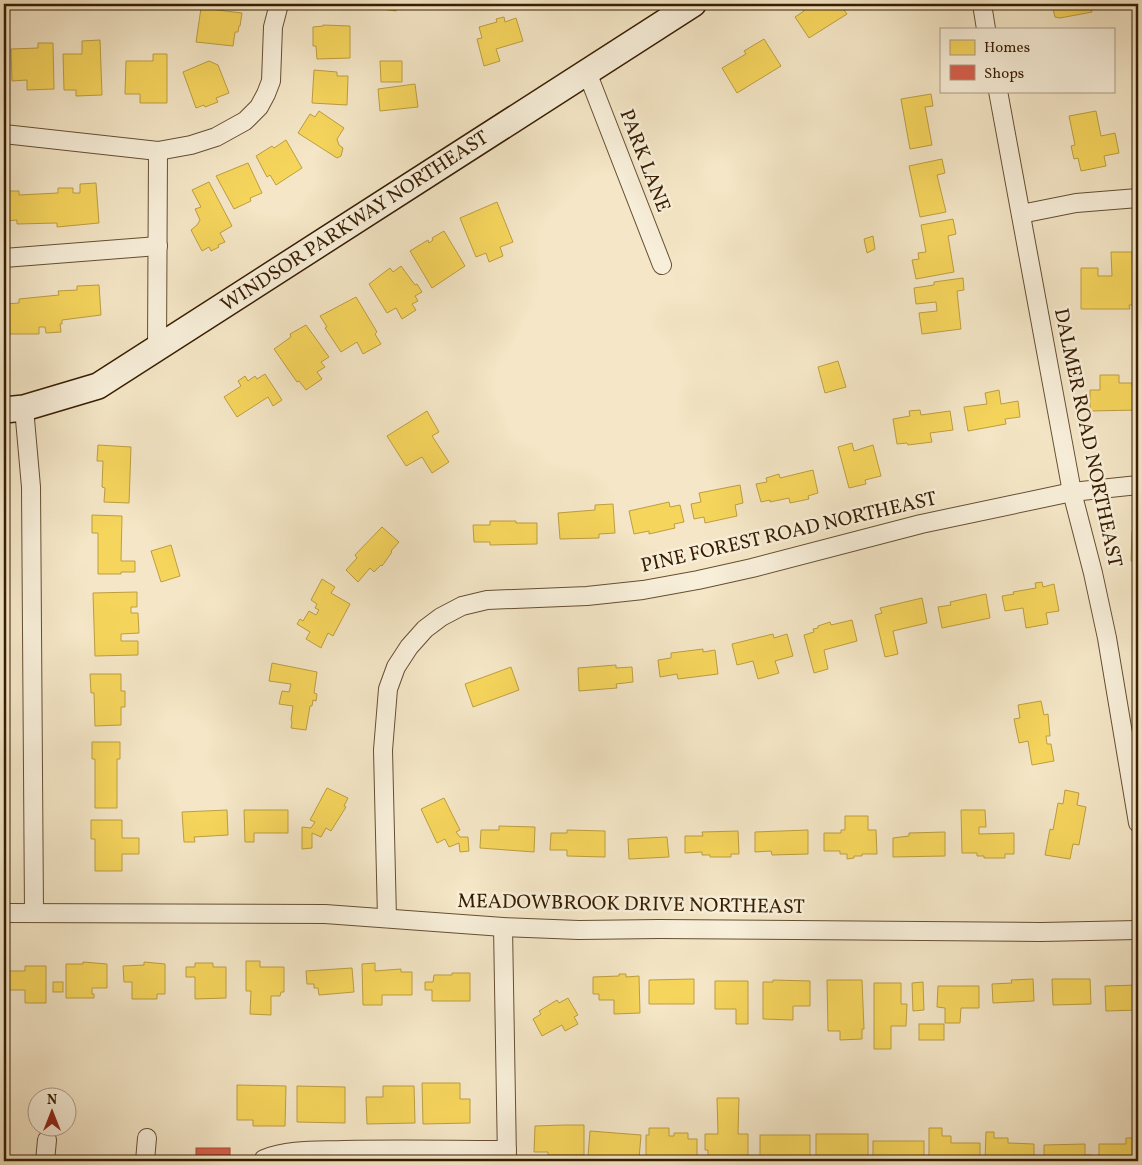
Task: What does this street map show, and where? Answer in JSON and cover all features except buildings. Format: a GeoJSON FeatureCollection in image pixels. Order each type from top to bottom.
{"type":"FeatureCollection","features":[{"type":"Feature","properties":{"kind":"street"},"geometry":{"type":"LineString","coordinates":[[4,134],[158,151],[191,145],[216,137],[245,121],[259,107],[266,94],[271,81],[273,26],[279,4]]}},
{"type":"Feature","properties":{"kind":"street","name":"WINDSOR PARKWAY NORTHEAST"},"geometry":{"type":"LineString","coordinates":[[14,409],[98,386],[157,350],[693,4]]}},
{"type":"Feature","properties":{"kind":"street"},"geometry":{"type":"LineString","coordinates":[[982,4],[986,28]]}},
{"type":"Feature","properties":{"kind":"street","name":"PARK LANE"},"geometry":{"type":"LineString","coordinates":[[587,72],[662,265]]}},
{"type":"Feature","properties":{"kind":"street","name":"DALMER ROAD NORTHEAST"},"geometry":{"type":"LineString","coordinates":[[998,92],[1072,492],[1093,573],[1107,638],[1138,823]]}},
{"type":"Feature","properties":{"kind":"street"},"geometry":{"type":"LineString","coordinates":[[157,350],[158,151]]}},
{"type":"Feature","properties":{"kind":"street"},"geometry":{"type":"LineString","coordinates":[[1021,214],[1076,202],[1138,198]]}},
{"type":"Feature","properties":{"kind":"street"},"geometry":{"type":"LineString","coordinates":[[4,258],[158,246]]}},
{"type":"Feature","properties":{"kind":"street"},"geometry":{"type":"LineString","coordinates":[[14,409],[31,487],[34,913]]}},
{"type":"Feature","properties":{"kind":"street","name":"PINE FOREST ROAD NORTHEAST"},"geometry":{"type":"LineString","coordinates":[[387,918],[383,750],[388,689],[396,667],[409,647],[424,630],[441,617],[462,606],[487,600],[588,596],[643,590],[698,580],[752,568],[921,524],[1072,492],[1138,485]]}},
{"type":"Feature","properties":{"kind":"street","name":"MEADOWBROOK DRIVE NORTHEAST"},"geometry":{"type":"LineString","coordinates":[[4,913],[283,912],[387,918],[503,928],[579,930],[1041,932],[1138,930]]}},
{"type":"Feature","properties":{"kind":"street"},"geometry":{"type":"LineString","coordinates":[[264,1161],[264,1159],[277,1154],[293,1152],[507,1155],[503,928]]}},
{"type":"Feature","properties":{"kind":"street"},"geometry":{"type":"LineString","coordinates":[[145,1161],[147,1138]]}},
{"type":"Feature","properties":{"kind":"street"},"geometry":{"type":"LineString","coordinates":[[44,1161],[47,1140]]}}]}
